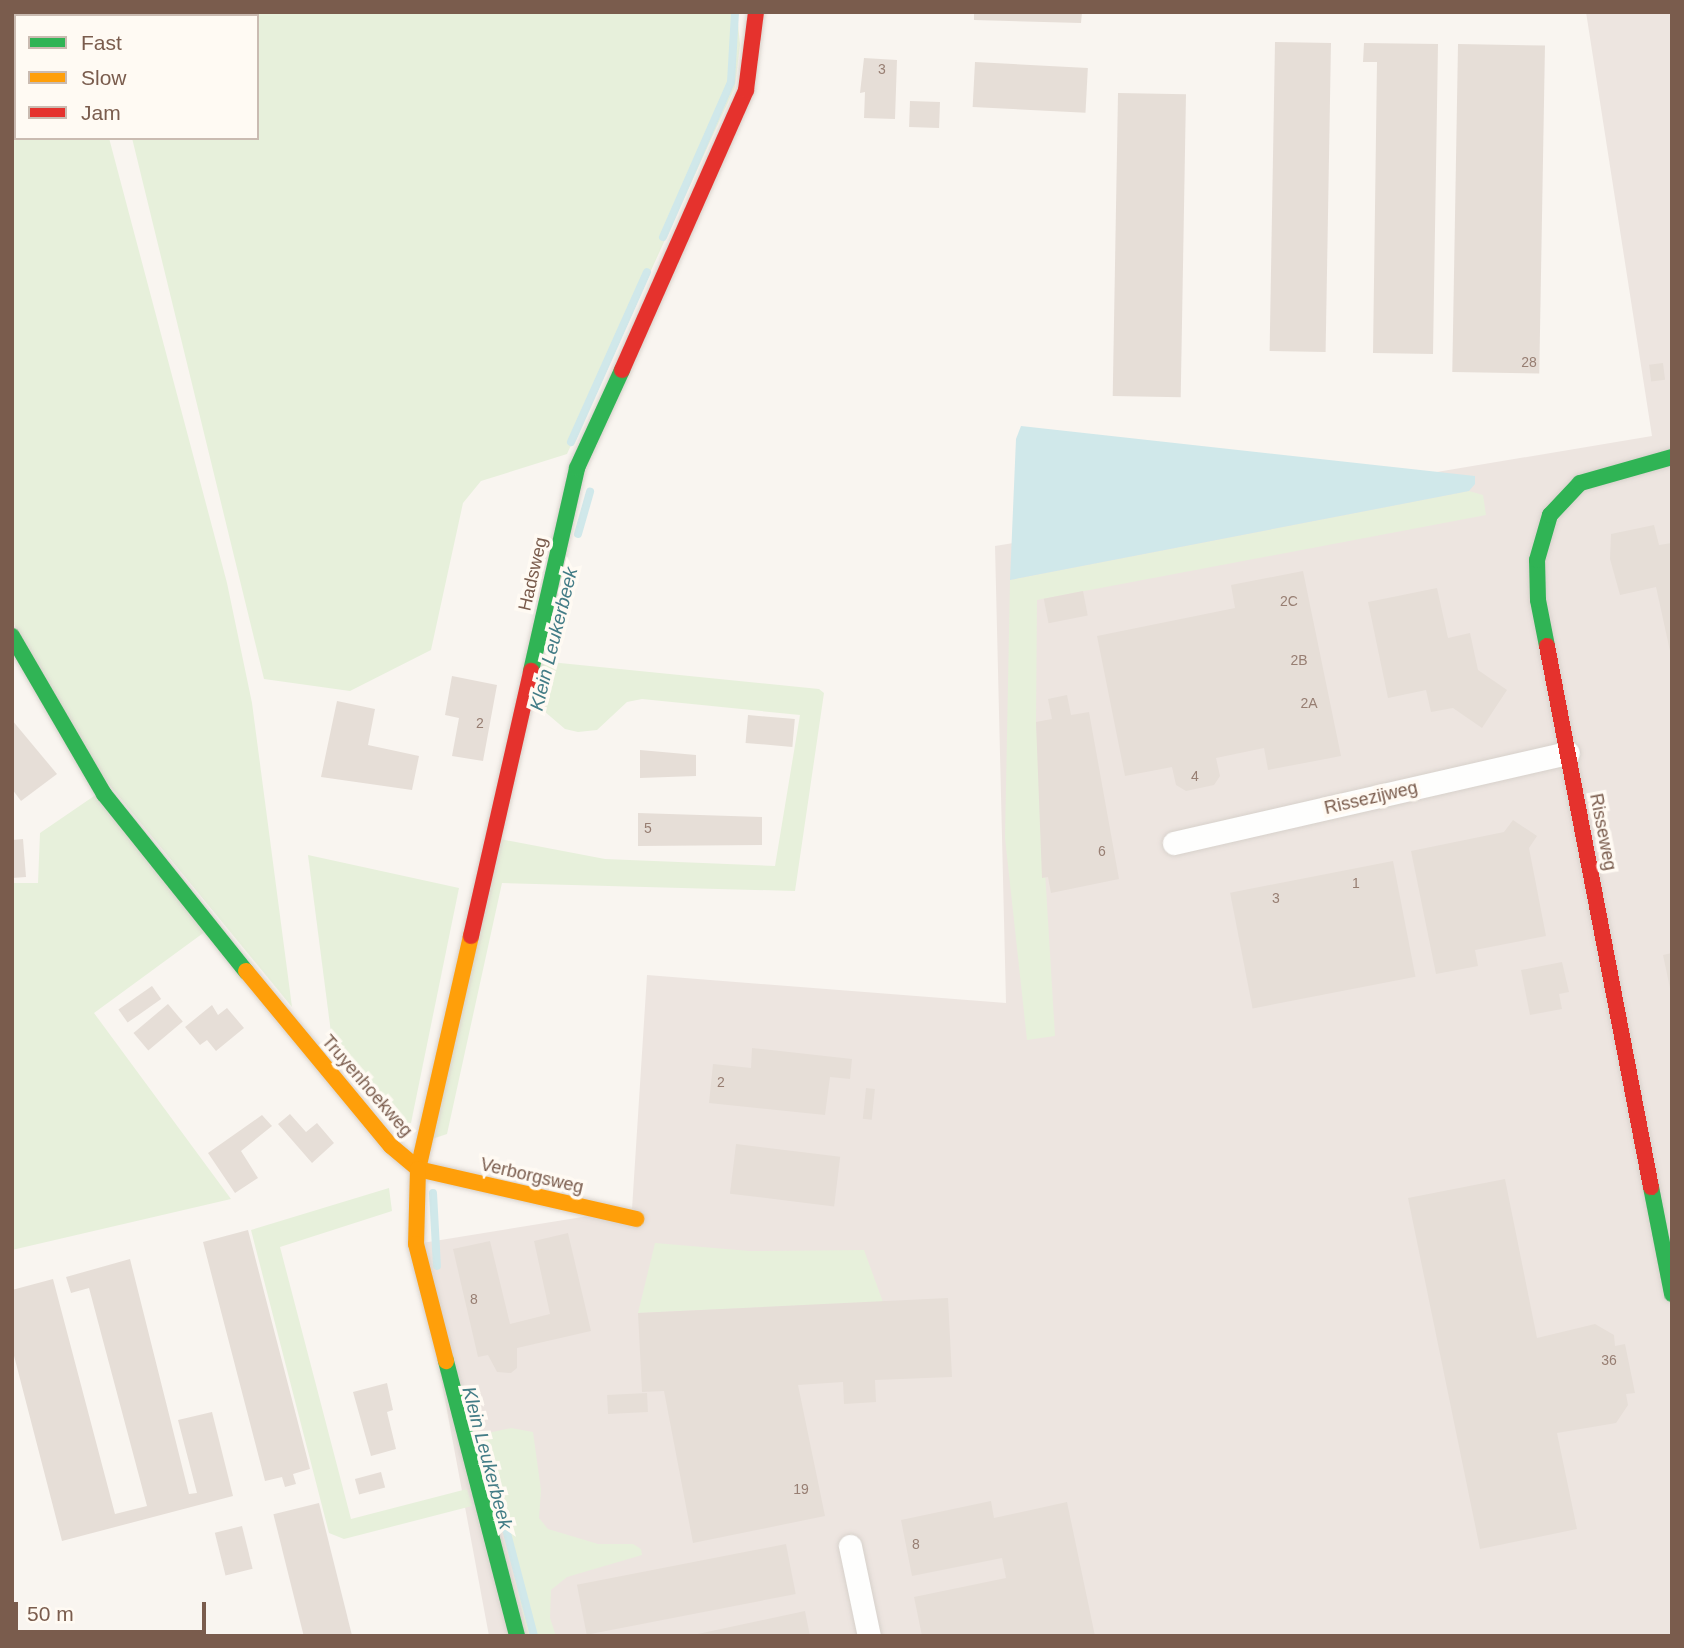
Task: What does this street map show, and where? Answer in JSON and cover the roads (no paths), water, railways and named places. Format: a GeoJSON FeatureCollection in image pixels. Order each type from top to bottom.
{"type":"FeatureCollection","features":[{"type":"Feature","properties":{"kind":"street","name":"Hadsweg"},"geometry":{"type":"LineString","coordinates":[[418,1170],[577,468],[728,138],[746,90],[756,12]]}},
{"type":"Feature","properties":{"kind":"street","name":"Risseweg"},"geometry":{"type":"LineString","coordinates":[[1672,457],[1580,483],[1550,514],[1537,560],[1538,600],[1567,753],[1666,1224],[1672,1294]]}},
{"type":"Feature","properties":{"kind":"street","name":"Truyenhoekweg"},"geometry":{"type":"LineString","coordinates":[[12,636],[104,794],[139,842],[391,1146],[418,1170]]}},
{"type":"Feature","properties":{"kind":"street","name":"Rissezijweg"},"geometry":{"type":"LineString","coordinates":[[1174,843],[1567,753]]}},
{"type":"Feature","properties":{"kind":"street","name":"Verborgsweg"},"geometry":{"type":"LineString","coordinates":[[418,1170],[636,1219]]}},
{"type":"Feature","properties":{"kind":"street"},"geometry":{"type":"LineString","coordinates":[[418,1170],[416,1244],[517,1636]]}},
{"type":"Feature","properties":{"kind":"street"},"geometry":{"type":"LineString","coordinates":[[850,1546],[869,1636]]}},
{"type":"Feature","properties":{"kind":"water"},"geometry":{"type":"Polygon","coordinates":[[[1021,426],[1475,476],[1475,484],[1469,491],[1010,580],[1016,439],[1021,426]]]}},
{"type":"Feature","properties":{"kind":"waterway","name":"Klein Leukerbeek"},"geometry":{"type":"LineString","coordinates":[[663,237],[731,82],[735,12]]}},
{"type":"Feature","properties":{"kind":"waterway","name":"Klein Leukerbeek"},"geometry":{"type":"LineString","coordinates":[[571,442],[647,272]]}},
{"type":"Feature","properties":{"kind":"waterway","name":"Klein Leukerbeek"},"geometry":{"type":"LineString","coordinates":[[578,534],[590,492]]}},
{"type":"Feature","properties":{"kind":"waterway","name":"Klein Leukerbeek"},"geometry":{"type":"LineString","coordinates":[[433,1193],[437,1266]]}},
{"type":"Feature","properties":{"kind":"waterway","name":"Klein Leukerbeek"},"geometry":{"type":"LineString","coordinates":[[501,1510],[534,1636]]}}]}
